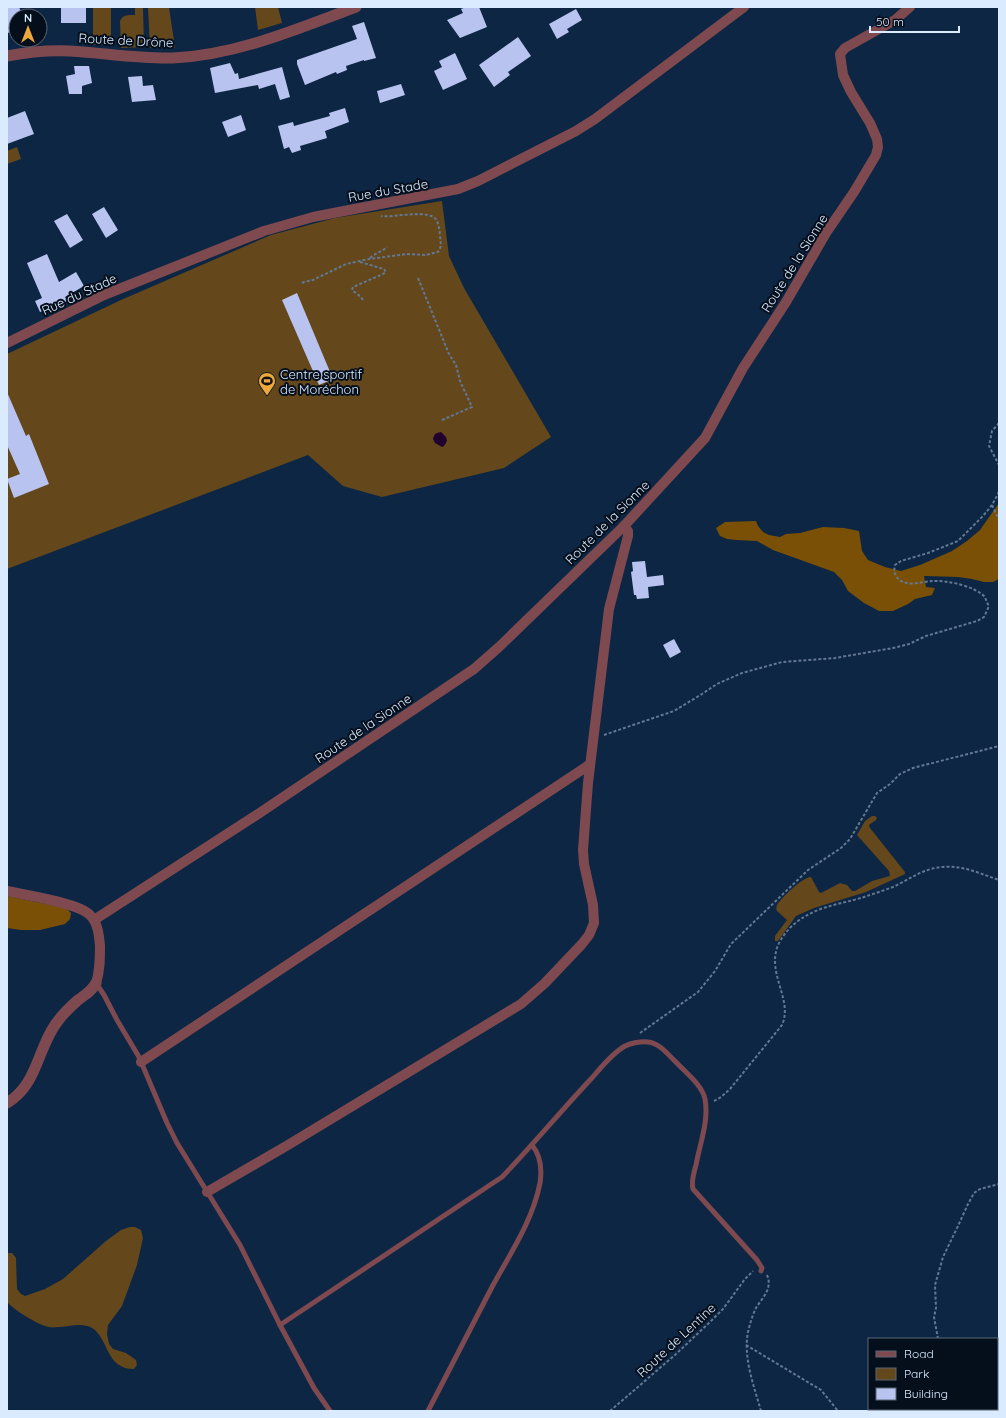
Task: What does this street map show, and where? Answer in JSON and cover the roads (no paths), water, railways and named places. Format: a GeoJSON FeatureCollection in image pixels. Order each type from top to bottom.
{"type":"FeatureCollection","features":[{"type":"Feature","properties":{"kind":"street","name":"Route de Drône"},"geometry":{"type":"LineString","coordinates":[[7,56],[56,50],[156,58],[207,54],[239,48],[269,39],[356,7]]}},
{"type":"Feature","properties":{"kind":"street","name":"Rue du Stade"},"geometry":{"type":"LineString","coordinates":[[7,342],[104,295],[264,231],[313,217],[450,192],[478,181],[576,131],[744,7]]}},
{"type":"Feature","properties":{"kind":"street","name":"Route de la Sionne"},"geometry":{"type":"LineString","coordinates":[[94,920],[250,820],[465,676],[495,650],[624,526],[705,438],[743,368],[786,302],[826,233],[854,192],[876,155],[878,139],[843,75],[840,54],[846,48],[895,20],[910,7]]}},
{"type":"Feature","properties":{"kind":"street"},"geometry":{"type":"LineString","coordinates":[[207,1192],[288,1145],[521,1004],[539,990],[572,956],[589,935],[594,923],[593,905],[584,864],[583,850],[590,765],[609,609],[628,536],[628,531],[624,526]]}},
{"type":"Feature","properties":{"kind":"street"},"geometry":{"type":"LineString","coordinates":[[141,1062],[590,765]]}},
{"type":"Feature","properties":{"kind":"street"},"geometry":{"type":"LineString","coordinates":[[7,891],[79,908],[87,912],[94,920],[98,931],[100,945],[100,967],[96,983],[91,990],[77,1001],[55,1024],[48,1036],[32,1076],[18,1094],[7,1103]]}},
{"type":"Feature","properties":{"kind":"lane"},"geometry":{"type":"LineString","coordinates":[[96,983],[141,1062],[169,1129],[240,1245],[280,1325],[314,1388],[330,1411]]}},
{"type":"Feature","properties":{"kind":"lane"},"geometry":{"type":"LineString","coordinates":[[280,1325],[502,1177],[617,1052],[631,1044],[649,1042],[658,1046],[696,1084],[702,1093],[705,1103],[705,1124],[694,1171],[693,1189],[757,1260],[762,1268],[762,1271]]}},
{"type":"Feature","properties":{"kind":"lane"},"geometry":{"type":"LineString","coordinates":[[428,1411],[510,1256],[530,1214],[541,1176],[538,1154],[532,1145]]}},
{"type":"Feature","properties":{"kind":"place","name":"Centre sportif de Moréchon"},"geometry":{"type":"Point","coordinates":[267,396]}}]}
